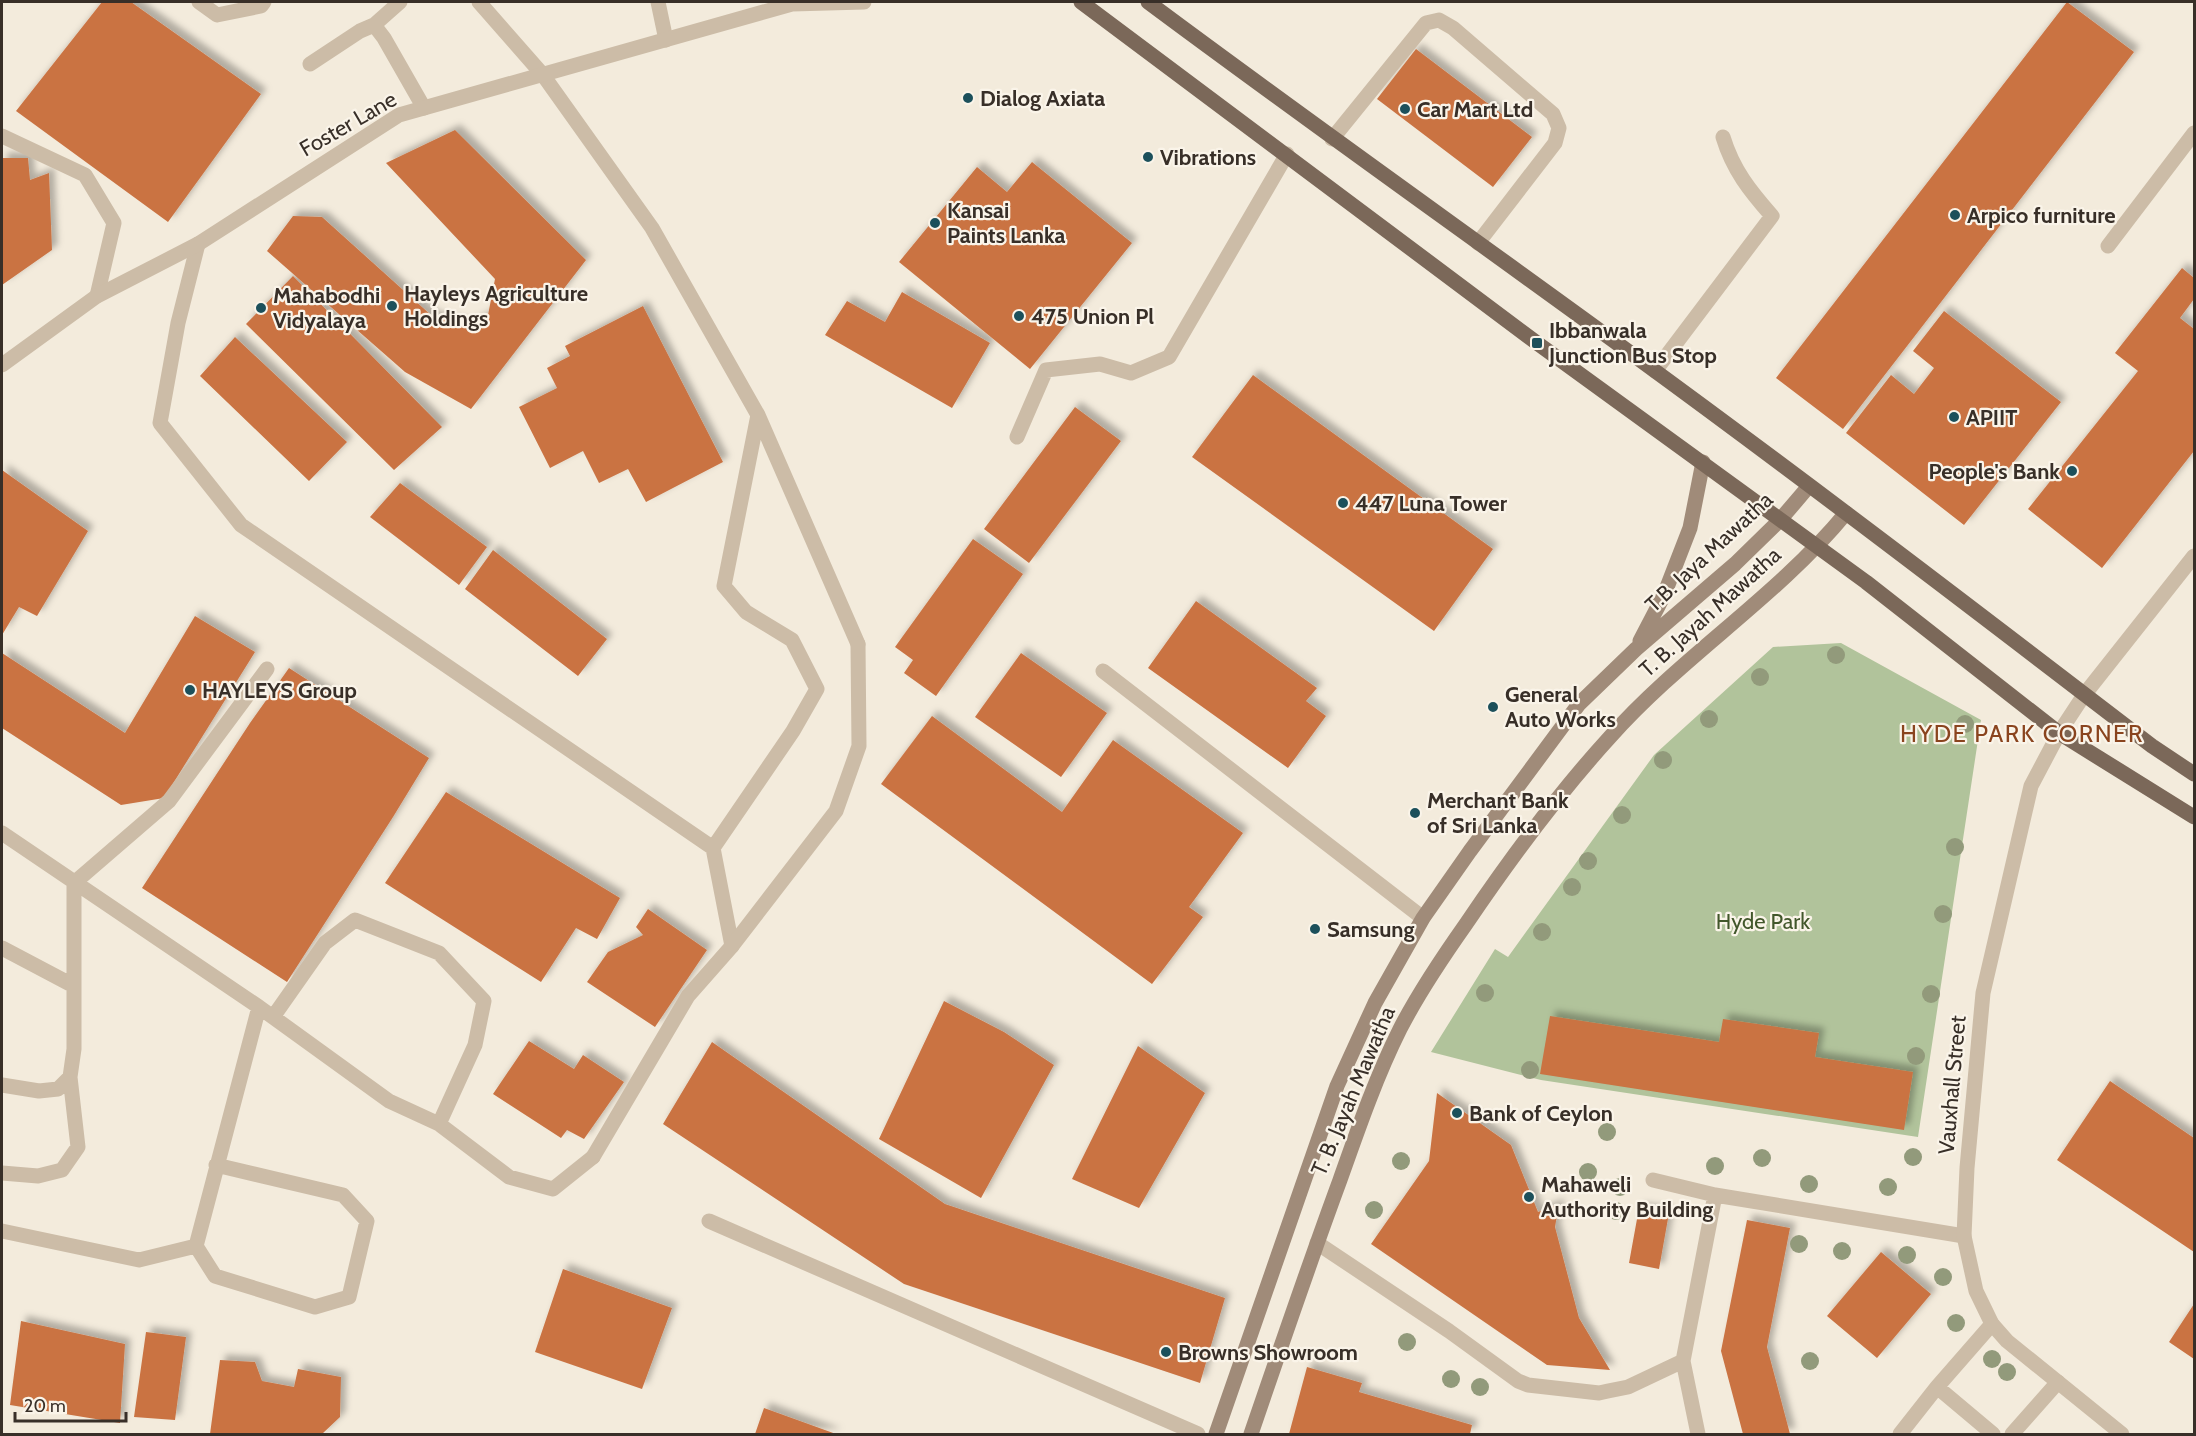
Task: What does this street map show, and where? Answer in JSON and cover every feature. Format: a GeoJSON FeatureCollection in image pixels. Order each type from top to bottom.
{"type":"FeatureCollection","features":[{"type":"Feature","properties":{"kind":"main road"},"geometry":{"type":"LineString","coordinates":[[1082,2],[1537,343],[1866,582],[2059,733],[2194,817]]}},
{"type":"Feature","properties":{"kind":"main road"},"geometry":{"type":"LineString","coordinates":[[1148,2],[1332,139],[1655,371],[1846,513],[2152,747],[2194,774]]}},
{"type":"Feature","properties":{"kind":"main road"},"geometry":{"type":"LineString","coordinates":[[1636,649],[1664,595],[1690,528],[1698,495],[1702,462]]}},
{"type":"Feature","properties":{"kind":"main road","name":"T.B. Jaya Mawatha"},"geometry":{"type":"LineString","coordinates":[[1636,649],[1735,564],[1780,520],[1809,486]]}},
{"type":"Feature","properties":{"kind":"main road"},"geometry":{"type":"LineString","coordinates":[[1816,546],[1846,513]]}},
{"type":"Feature","properties":{"kind":"main road","name":"T. B. Jayah Mawatha"},"geometry":{"type":"LineString","coordinates":[[1251,1434],[1371,1093],[1400,1029],[1425,983],[1493,884],[1567,786],[1612,734],[1661,686],[1773,588],[1816,546]]}},
{"type":"Feature","properties":{"kind":"main road","name":"T. B. Jayah Mawatha"},"geometry":{"type":"LineString","coordinates":[[1216,1434],[1337,1086],[1375,1003],[1423,918],[1476,841],[1579,704],[1636,649]]}},
{"type":"Feature","properties":{"kind":"street"},"geometry":{"type":"LineString","coordinates":[[199,2],[217,15],[261,6],[264,2]]}},
{"type":"Feature","properties":{"kind":"street"},"geometry":{"type":"LineString","coordinates":[[310,64],[360,31],[375,25],[400,2]]}},
{"type":"Feature","properties":{"kind":"street"},"geometry":{"type":"LineString","coordinates":[[2,832],[259,1007],[389,1101],[439,1124],[509,1177],[553,1189],[593,1157],[688,996],[732,946],[836,811],[859,746],[858,644],[758,415],[652,228],[543,75],[479,2]]}},
{"type":"Feature","properties":{"kind":"street"},"geometry":{"type":"LineString","coordinates":[[658,2],[666,40]]}},
{"type":"Feature","properties":{"kind":"street","name":"Foster Lane"},"geometry":{"type":"LineString","coordinates":[[2,365],[97,296],[198,244],[399,115],[792,4],[864,2]]}},
{"type":"Feature","properties":{"kind":"street"},"geometry":{"type":"LineString","coordinates":[[1332,139],[1426,23],[1439,20],[1453,28],[1553,114],[1559,128],[1555,143],[1478,243]]}},
{"type":"Feature","properties":{"kind":"street"},"geometry":{"type":"LineString","coordinates":[[375,25],[424,108]]}},
{"type":"Feature","properties":{"kind":"street"},"geometry":{"type":"LineString","coordinates":[[2108,246],[2194,133]]}},
{"type":"Feature","properties":{"kind":"street"},"geometry":{"type":"LineString","coordinates":[[2,136],[85,176],[114,224],[97,296]]}},
{"type":"Feature","properties":{"kind":"street"},"geometry":{"type":"LineString","coordinates":[[1655,371],[1772,216],[1748,189],[1730,159],[1723,137]]}},
{"type":"Feature","properties":{"kind":"street"},"geometry":{"type":"LineString","coordinates":[[1017,437],[1046,370],[1100,364],[1131,373],[1169,357],[1287,154]]}},
{"type":"Feature","properties":{"kind":"street"},"geometry":{"type":"LineString","coordinates":[[198,244],[178,323],[160,423],[240,525],[713,848],[732,946]]}},
{"type":"Feature","properties":{"kind":"street"},"geometry":{"type":"LineString","coordinates":[[713,848],[793,731],[817,689],[792,640],[746,612],[724,586],[758,415]]}},
{"type":"Feature","properties":{"kind":"street"},"geometry":{"type":"LineString","coordinates":[[2084,694],[2194,556]]}},
{"type":"Feature","properties":{"kind":"street"},"geometry":{"type":"LineString","coordinates":[[2,1173],[38,1176],[62,1170],[78,1147],[70,1077],[74,1049],[74,883],[169,801],[267,669]]}},
{"type":"Feature","properties":{"kind":"street"},"geometry":{"type":"LineString","coordinates":[[1103,671],[1423,918]]}},
{"type":"Feature","properties":{"kind":"street","name":"Vauxhall Street"},"geometry":{"type":"LineString","coordinates":[[2084,694],[2059,733],[2031,786],[1983,993],[1966,1168],[1964,1236],[1976,1291],[1992,1324],[2007,1341],[2122,1434]]}},
{"type":"Feature","properties":{"kind":"street"},"geometry":{"type":"LineString","coordinates":[[273,1017],[325,943],[355,920],[440,952],[484,1001],[475,1045],[439,1124]]}},
{"type":"Feature","properties":{"kind":"street"},"geometry":{"type":"LineString","coordinates":[[2,948],[74,986]]}},
{"type":"Feature","properties":{"kind":"street"},"geometry":{"type":"LineString","coordinates":[[216,1165],[343,1195],[367,1221],[350,1297],[315,1307],[215,1276],[196,1246],[216,1165],[259,1007]]}},
{"type":"Feature","properties":{"kind":"street"},"geometry":{"type":"LineString","coordinates":[[2,1085],[39,1091],[58,1089],[70,1077]]}},
{"type":"Feature","properties":{"kind":"street"},"geometry":{"type":"LineString","coordinates":[[1653,1180],[1715,1195],[1964,1236]]}},
{"type":"Feature","properties":{"kind":"street"},"geometry":{"type":"LineString","coordinates":[[1698,1434],[1683,1361],[1715,1195]]}},
{"type":"Feature","properties":{"kind":"street"},"geometry":{"type":"LineString","coordinates":[[709,1221],[1198,1434]]}},
{"type":"Feature","properties":{"kind":"street"},"geometry":{"type":"LineString","coordinates":[[2,1231],[139,1260],[196,1246]]}},
{"type":"Feature","properties":{"kind":"street"},"geometry":{"type":"LineString","coordinates":[[1317,1243],[1449,1331],[1518,1381],[1528,1385],[1599,1393],[1628,1386],[1683,1361]]}},
{"type":"Feature","properties":{"kind":"street"},"geometry":{"type":"LineString","coordinates":[[1900,1434],[1992,1324]]}},
{"type":"Feature","properties":{"kind":"street"},"geometry":{"type":"LineString","coordinates":[[2012,1434],[2058,1382]]}},
{"type":"Feature","properties":{"kind":"street"},"geometry":{"type":"LineString","coordinates":[[1937,1387],[1993,1434]]}},
{"type":"Feature","properties":{"kind":"green space","name":"Hyde Park"},"geometry":{"type":"Polygon","coordinates":[[[1841,643],[1981,720],[1918,1137],[1541,1080],[1431,1052],[1495,949],[1508,957],[1654,755],[1773,647],[1841,643]]]}},
{"type":"Feature","properties":{"kind":"building"},"geometry":{"type":"Polygon","coordinates":[[[102,2],[131,2],[261,94],[168,222],[16,111],[102,2]]]}},
{"type":"Feature","properties":{"kind":"building","name":"Arpico furniture"},"geometry":{"type":"Polygon","coordinates":[[[2067,2],[2134,52],[1843,429],[1776,378],[2067,2]]]}},
{"type":"Feature","properties":{"kind":"building"},"geometry":{"type":"Polygon","coordinates":[[[1416,49],[1532,137],[1493,187],[1377,99],[1416,49]]]}},
{"type":"Feature","properties":{"kind":"building"},"geometry":{"type":"Polygon","coordinates":[[[455,130],[586,260],[471,409],[405,372],[267,251],[293,216],[322,217],[432,316],[467,325],[488,315],[495,279],[386,163],[455,130]]]}},
{"type":"Feature","properties":{"kind":"building"},"geometry":{"type":"Polygon","coordinates":[[[2,158],[28,158],[30,180],[49,173],[52,250],[2,285],[2,158]]]}},
{"type":"Feature","properties":{"kind":"building","name":"475 Union Pl"},"geometry":{"type":"Polygon","coordinates":[[[1032,162],[1132,243],[1030,369],[899,262],[977,167],[1007,192],[1032,162]]]}},
{"type":"Feature","properties":{"kind":"building"},"geometry":{"type":"Polygon","coordinates":[[[2182,268],[2194,278],[2194,299],[2180,318],[2194,329],[2194,451],[2102,568],[2028,509],[2138,371],[2115,353],[2182,268]]]}},
{"type":"Feature","properties":{"kind":"building"},"geometry":{"type":"Polygon","coordinates":[[[293,276],[442,427],[394,470],[246,324],[293,276]]]}},
{"type":"Feature","properties":{"kind":"building"},"geometry":{"type":"Polygon","coordinates":[[[902,292],[990,343],[952,408],[825,335],[847,301],[885,322],[902,292]]]}},
{"type":"Feature","properties":{"kind":"building"},"geometry":{"type":"Polygon","coordinates":[[[643,306],[723,462],[646,502],[628,469],[599,483],[583,451],[550,468],[519,407],[557,388],[547,368],[570,356],[565,346],[643,306]]]}},
{"type":"Feature","properties":{"kind":"building","name":"APIIT"},"geometry":{"type":"Polygon","coordinates":[[[1944,311],[2061,402],[1964,525],[1846,433],[1891,375],[1914,394],[1934,368],[1913,351],[1944,311]]]}},
{"type":"Feature","properties":{"kind":"building"},"geometry":{"type":"Polygon","coordinates":[[[235,337],[347,442],[309,481],[200,376],[235,337]]]}},
{"type":"Feature","properties":{"kind":"building","name":"447 Luna Tower"},"geometry":{"type":"Polygon","coordinates":[[[1253,375],[1493,549],[1434,631],[1192,457],[1253,375]]]}},
{"type":"Feature","properties":{"kind":"building"},"geometry":{"type":"Polygon","coordinates":[[[1075,407],[1121,441],[1029,563],[984,529],[1075,407]]]}},
{"type":"Feature","properties":{"kind":"building"},"geometry":{"type":"Polygon","coordinates":[[[2,470],[88,531],[37,616],[19,607],[2,635],[2,470]]]}},
{"type":"Feature","properties":{"kind":"building"},"geometry":{"type":"Polygon","coordinates":[[[400,483],[487,547],[459,585],[370,517],[400,483]]]}},
{"type":"Feature","properties":{"kind":"building"},"geometry":{"type":"Polygon","coordinates":[[[973,539],[1023,574],[936,696],[904,673],[913,660],[895,647],[973,539]]]}},
{"type":"Feature","properties":{"kind":"building"},"geometry":{"type":"Polygon","coordinates":[[[493,550],[607,639],[578,676],[465,589],[493,550]]]}},
{"type":"Feature","properties":{"kind":"building"},"geometry":{"type":"Polygon","coordinates":[[[1196,601],[1317,688],[1306,701],[1326,716],[1288,768],[1148,668],[1196,601]]]}},
{"type":"Feature","properties":{"kind":"building","name":"HAYLEYS Group"},"geometry":{"type":"Polygon","coordinates":[[[195,616],[255,652],[164,798],[121,805],[2,728],[2,653],[125,733],[195,616]]]}},
{"type":"Feature","properties":{"kind":"building"},"geometry":{"type":"Polygon","coordinates":[[[1021,653],[1107,713],[1061,777],[975,717],[1021,653]]]}},
{"type":"Feature","properties":{"kind":"building"},"geometry":{"type":"Polygon","coordinates":[[[289,668],[429,758],[287,982],[142,888],[250,723],[289,668]]]}},
{"type":"Feature","properties":{"kind":"building"},"geometry":{"type":"Polygon","coordinates":[[[932,716],[1062,812],[1113,740],[1243,833],[1189,907],[1203,917],[1152,984],[881,784],[932,716]]]}},
{"type":"Feature","properties":{"kind":"building"},"geometry":{"type":"Polygon","coordinates":[[[446,792],[620,898],[597,939],[576,928],[541,982],[385,883],[446,792]]]}},
{"type":"Feature","properties":{"kind":"building"},"geometry":{"type":"Polygon","coordinates":[[[648,909],[707,950],[655,1027],[587,982],[608,952],[643,935],[636,927],[648,909]]]}},
{"type":"Feature","properties":{"kind":"building"},"geometry":{"type":"Polygon","coordinates":[[[944,1001],[1004,1032],[1054,1065],[981,1198],[879,1139],[944,1001]]]}},
{"type":"Feature","properties":{"kind":"building"},"geometry":{"type":"Polygon","coordinates":[[[1550,1016],[1719,1042],[1723,1019],[1819,1033],[1815,1057],[1913,1072],[1904,1130],[1540,1074],[1550,1016]]]}},
{"type":"Feature","properties":{"kind":"building"},"geometry":{"type":"Polygon","coordinates":[[[529,1041],[574,1069],[583,1055],[624,1082],[584,1139],[567,1130],[561,1138],[493,1094],[529,1041]]]}},
{"type":"Feature","properties":{"kind":"building"},"geometry":{"type":"Polygon","coordinates":[[[712,1042],[945,1204],[1225,1298],[1200,1383],[904,1284],[663,1124],[712,1042]]]}},
{"type":"Feature","properties":{"kind":"building"},"geometry":{"type":"Polygon","coordinates":[[[1138,1046],[1205,1093],[1139,1208],[1072,1179],[1138,1046]]]}},
{"type":"Feature","properties":{"kind":"building"},"geometry":{"type":"Polygon","coordinates":[[[2110,1081],[2194,1138],[2194,1252],[2057,1160],[2110,1081]]]}},
{"type":"Feature","properties":{"kind":"building"},"geometry":{"type":"Polygon","coordinates":[[[1437,1093],[1511,1145],[1538,1212],[1559,1204],[1555,1227],[1579,1318],[1610,1370],[1547,1365],[1371,1244],[1429,1161],[1437,1093]]]}},
{"type":"Feature","properties":{"kind":"building"},"geometry":{"type":"Polygon","coordinates":[[[1639,1208],[1669,1213],[1659,1269],[1629,1263],[1639,1208]]]}},
{"type":"Feature","properties":{"kind":"building"},"geometry":{"type":"Polygon","coordinates":[[[1747,1220],[1790,1228],[1767,1347],[1790,1434],[1743,1434],[1721,1351],[1747,1220]]]}},
{"type":"Feature","properties":{"kind":"building"},"geometry":{"type":"Polygon","coordinates":[[[1881,1252],[1931,1294],[1877,1358],[1827,1316],[1881,1252]]]}},
{"type":"Feature","properties":{"kind":"building"},"geometry":{"type":"Polygon","coordinates":[[[563,1269],[672,1308],[642,1389],[535,1352],[563,1269]]]}},
{"type":"Feature","properties":{"kind":"building"},"geometry":{"type":"Polygon","coordinates":[[[2194,1304],[2194,1359],[2169,1342],[2194,1304]]]}},
{"type":"Feature","properties":{"kind":"building"},"geometry":{"type":"Polygon","coordinates":[[[21,1321],[125,1344],[120,1423],[10,1405],[21,1321]]]}},
{"type":"Feature","properties":{"kind":"building"},"geometry":{"type":"Polygon","coordinates":[[[146,1332],[186,1337],[175,1420],[134,1417],[146,1332]]]}},
{"type":"Feature","properties":{"kind":"building"},"geometry":{"type":"Polygon","coordinates":[[[220,1360],[255,1362],[262,1381],[294,1387],[298,1369],[341,1377],[340,1417],[322,1434],[210,1434],[220,1360]]]}},
{"type":"Feature","properties":{"kind":"building"},"geometry":{"type":"Polygon","coordinates":[[[1307,1367],[1362,1383],[1359,1392],[1472,1425],[1470,1434],[1289,1434],[1307,1367]]]}},
{"type":"Feature","properties":{"kind":"building"},"geometry":{"type":"Polygon","coordinates":[[[764,1408],[836,1434],[755,1434],[764,1408]]]}},
{"type":"Feature","properties":{"kind":"place","name":"Dialog Axiata"},"geometry":{"type":"Point","coordinates":[968,98]}},
{"type":"Feature","properties":{"kind":"place","name":"Car Mart Ltd"},"geometry":{"type":"Point","coordinates":[1405,109]}},
{"type":"Feature","properties":{"kind":"place","name":"Vibrations"},"geometry":{"type":"Point","coordinates":[1148,157]}},
{"type":"Feature","properties":{"kind":"place","name":"Arpico furniture"},"geometry":{"type":"Point","coordinates":[1955,215]}},
{"type":"Feature","properties":{"kind":"place","name":"Kansai Paints Lanka"},"geometry":{"type":"Point","coordinates":[935,223]}},
{"type":"Feature","properties":{"kind":"place","name":"Hayleys Agriculture Holdings"},"geometry":{"type":"Point","coordinates":[392,306]}},
{"type":"Feature","properties":{"kind":"place","name":"Mahabodhi Vidyalaya"},"geometry":{"type":"Point","coordinates":[261,308]}},
{"type":"Feature","properties":{"kind":"place","name":"475 Union Pl"},"geometry":{"type":"Point","coordinates":[1019,316]}},
{"type":"Feature","properties":{"kind":"place","name":"Ibbanwala Junction Bus Stop"},"geometry":{"type":"Point","coordinates":[1537,343]}},
{"type":"Feature","properties":{"kind":"place","name":"APIIT"},"geometry":{"type":"Point","coordinates":[1954,417]}},
{"type":"Feature","properties":{"kind":"place","name":"People's Bank"},"geometry":{"type":"Point","coordinates":[2072,471]}},
{"type":"Feature","properties":{"kind":"place","name":"447 Luna Tower"},"geometry":{"type":"Point","coordinates":[1343,503]}},
{"type":"Feature","properties":{"kind":"place","name":"HAYLEYS Group"},"geometry":{"type":"Point","coordinates":[190,690]}},
{"type":"Feature","properties":{"kind":"place","name":"General Auto Works"},"geometry":{"type":"Point","coordinates":[1493,707]}},
{"type":"Feature","properties":{"kind":"place","name":"Merchant Bank of Sri Lanka"},"geometry":{"type":"Point","coordinates":[1415,813]}},
{"type":"Feature","properties":{"kind":"place","name":"Samsung"},"geometry":{"type":"Point","coordinates":[1315,929]}},
{"type":"Feature","properties":{"kind":"place","name":"Bank of Ceylon"},"geometry":{"type":"Point","coordinates":[1457,1113]}},
{"type":"Feature","properties":{"kind":"place","name":"Mahaweli Authority Building"},"geometry":{"type":"Point","coordinates":[1529,1197]}},
{"type":"Feature","properties":{"kind":"place","name":"Browns Showroom"},"geometry":{"type":"Point","coordinates":[1166,1352]}},
{"type":"Feature","properties":{"kind":"district","name":"HYDE PARK CORNER"},"geometry":{"type":"Point","coordinates":[2022,733]}}]}
